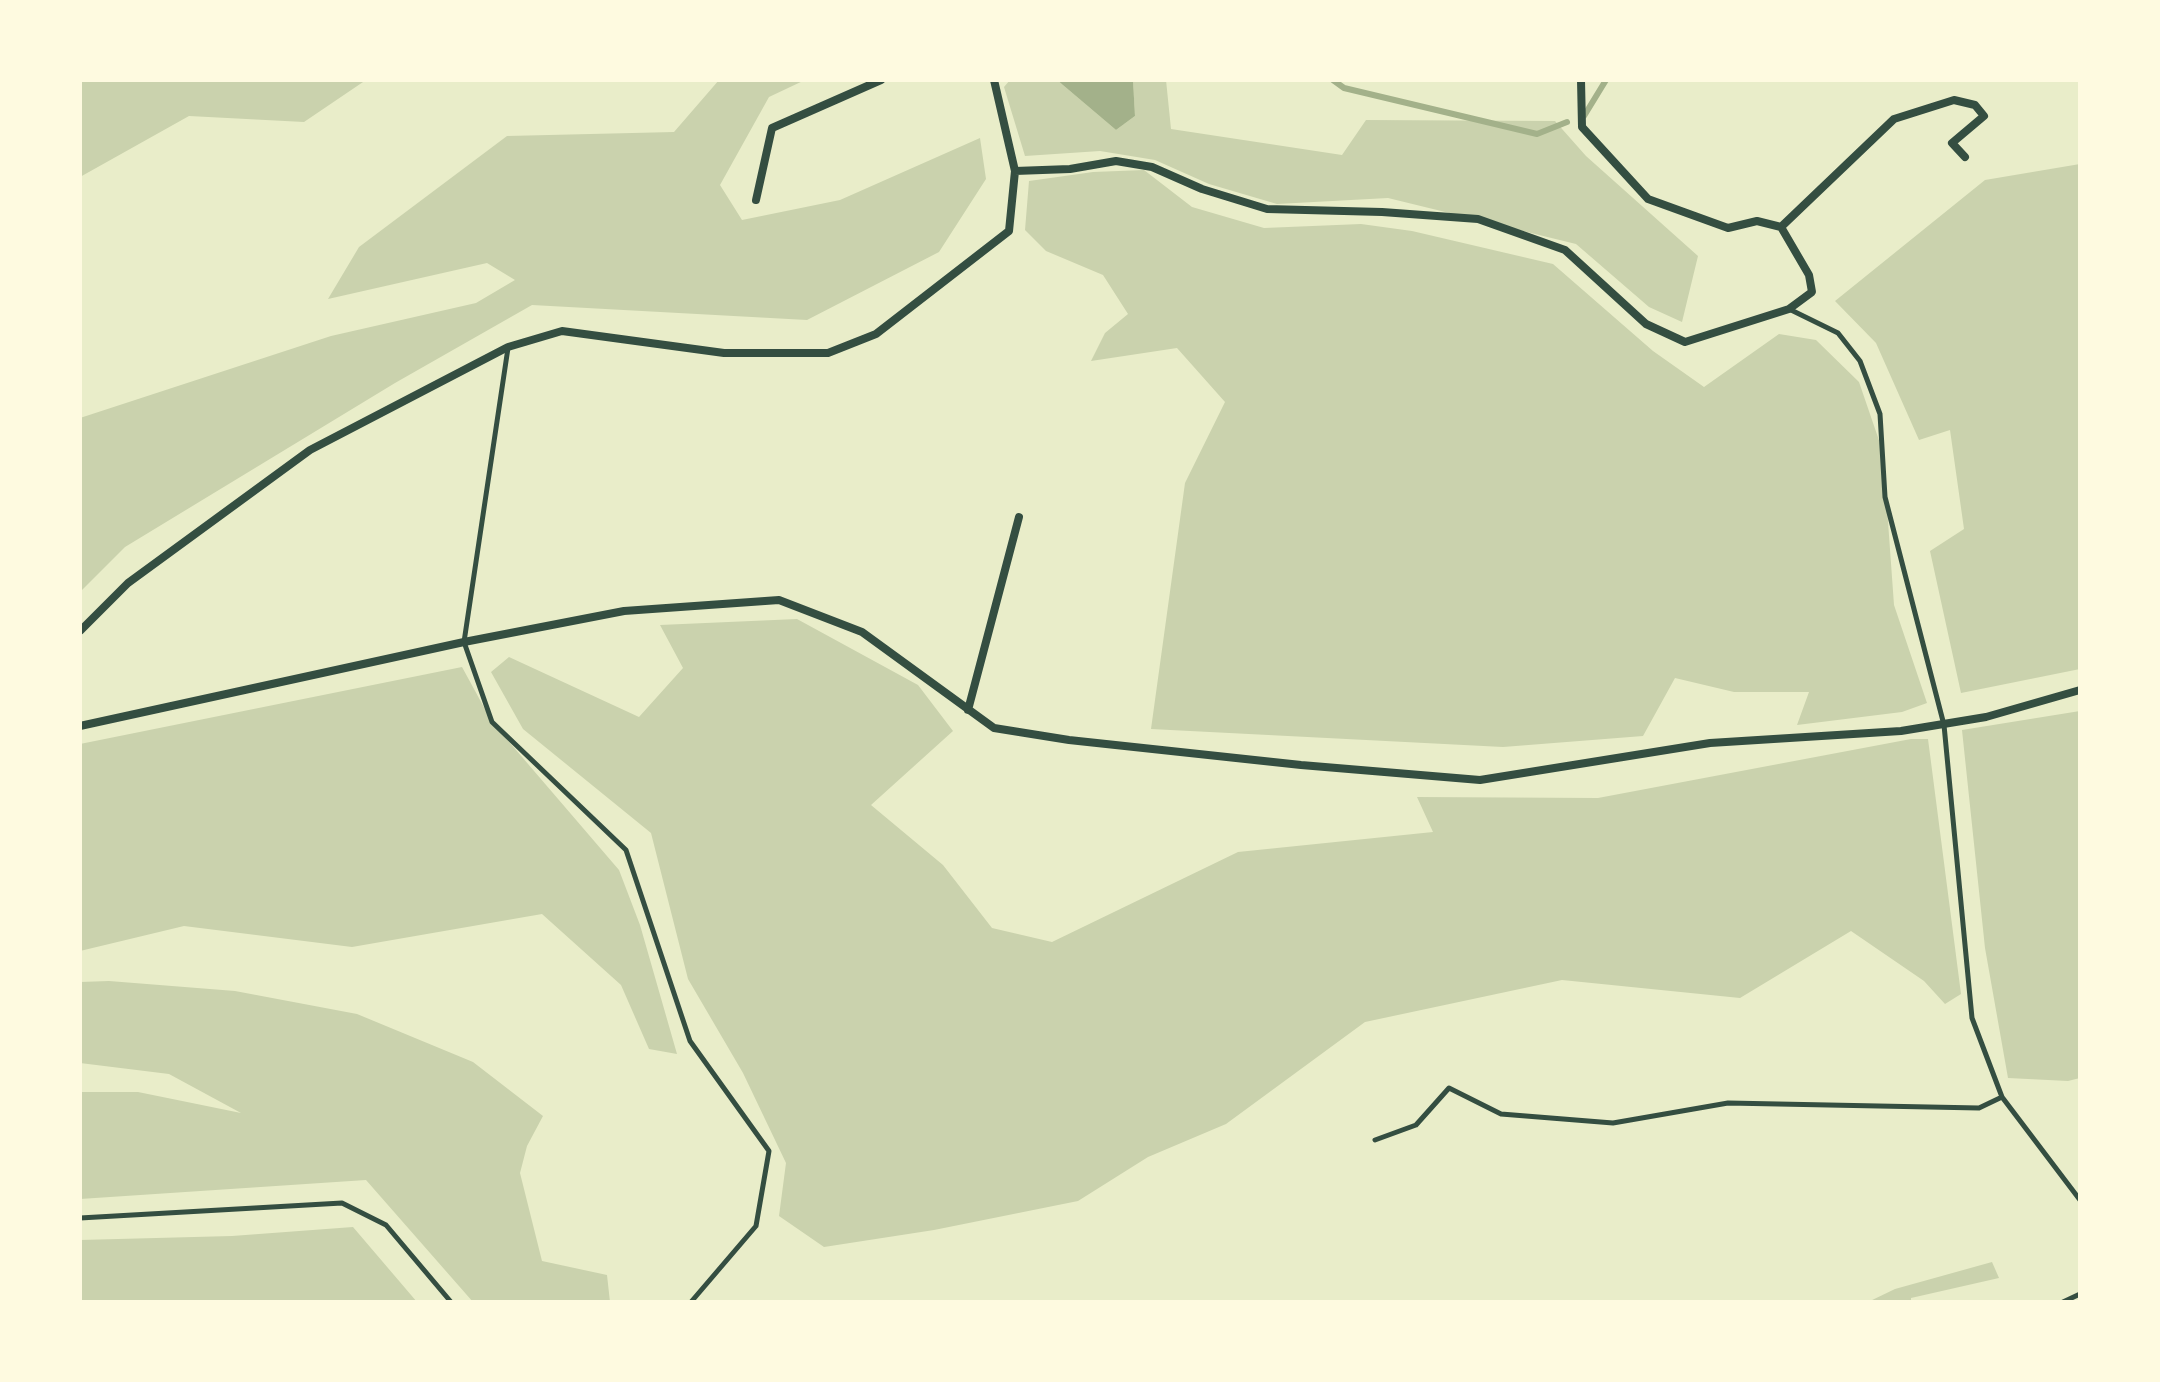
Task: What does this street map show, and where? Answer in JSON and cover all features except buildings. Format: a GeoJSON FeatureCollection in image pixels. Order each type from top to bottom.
{"type":"FeatureCollection","features":[{"type":"Feature","properties":{"kind":"street"},"geometry":{"type":"LineString","coordinates":[[756,200],[772,128],[881,80]]}},
{"type":"Feature","properties":{"kind":"street"},"geometry":{"type":"LineString","coordinates":[[80,631],[128,583],[310,450],[508,347],[562,331],[724,353],[828,353],[876,334],[1009,231],[1015,171],[994,80]]}},
{"type":"Feature","properties":{"kind":"street"},"geometry":{"type":"LineString","coordinates":[[1015,171],[1070,169],[1116,161],[1152,167],[1202,189],[1267,209],[1382,212],[1478,219],[1565,250],[1646,324],[1685,342],[1789,309],[1812,292],[1809,275],[1781,227],[1757,221],[1728,228],[1648,199],[1582,127],[1581,80]]}},
{"type":"Feature","properties":{"kind":"street"},"geometry":{"type":"LineString","coordinates":[[1781,227],[1894,119],[1954,100],[1975,105],[1984,116],[1952,143],[1965,157]]}},
{"type":"Feature","properties":{"kind":"street"},"geometry":{"type":"LineString","coordinates":[[968,710],[1019,517]]}},
{"type":"Feature","properties":{"kind":"street"},"geometry":{"type":"LineString","coordinates":[[80,726],[464,642],[624,611],[779,600],[862,632],[994,728],[1069,740],[1301,765],[1480,780],[1710,743],[1901,731],[1944,725],[1986,717],[2080,690]]}},
{"type":"Feature","properties":{"kind":"lane"},"geometry":{"type":"LineString","coordinates":[[1789,309],[1838,333],[1860,361],[1880,414],[1885,497],[1944,725],[1972,1018],[2002,1097],[2080,1200]]}},
{"type":"Feature","properties":{"kind":"lane"},"geometry":{"type":"LineString","coordinates":[[508,347],[464,642],[492,722],[626,850],[690,1041],[769,1151],[756,1226],[691,1302]]}},
{"type":"Feature","properties":{"kind":"lane"},"geometry":{"type":"LineString","coordinates":[[1375,1140],[1416,1125],[1449,1088],[1501,1114],[1613,1123],[1728,1103],[1979,1108],[2002,1097]]}},
{"type":"Feature","properties":{"kind":"lane"},"geometry":{"type":"LineString","coordinates":[[80,1218],[342,1203],[386,1225],[451,1302]]}},
{"type":"Feature","properties":{"kind":"lane"},"geometry":{"type":"LineString","coordinates":[[2063,1302],[2080,1294]]}},
{"type":"Feature","properties":{"kind":"shaded area"},"geometry":{"type":"Polygon","coordinates":[[[80,80],[366,80],[304,122],[189,116],[80,177],[80,80]]]}},
{"type":"Feature","properties":{"kind":"shaded area"},"geometry":{"type":"Polygon","coordinates":[[[719,80],[805,80],[769,97],[720,185],[742,220],[840,200],[980,138],[986,179],[939,252],[807,320],[532,305],[395,383],[125,547],[80,592],[80,418],[331,336],[476,303],[515,280],[487,263],[328,299],[359,247],[507,136],[674,132],[719,80]]]}},
{"type":"Feature","properties":{"kind":"shaded area"},"geometry":{"type":"Polygon","coordinates":[[[1010,80],[1057,80],[1116,130],[1135,116],[1133,80],[1166,80],[1171,129],[1342,155],[1366,120],[1555,121],[1586,156],[1698,256],[1682,322],[1649,307],[1576,244],[1388,198],[1277,204],[1209,184],[1155,160],[1100,151],[1025,156],[1004,87],[1010,80]]]}},
{"type":"Feature","properties":{"kind":"shaded area"},"geometry":{"type":"Polygon","coordinates":[[[1057,80],[1133,80],[1135,116],[1116,130],[1057,80]]]}},
{"type":"Feature","properties":{"kind":"shaded area"},"geometry":{"type":"Polygon","coordinates":[[[2080,164],[2080,669],[1961,693],[1930,551],[1964,529],[1950,430],[1919,440],[1876,343],[1835,301],[1985,180],[2080,164]]]}},
{"type":"Feature","properties":{"kind":"shaded area"},"geometry":{"type":"Polygon","coordinates":[[[1144,170],[1192,207],[1264,228],[1361,224],[1412,231],[1553,264],[1653,351],[1704,387],[1779,334],[1816,340],[1859,382],[1883,452],[1894,605],[1927,703],[1902,712],[1797,725],[1809,692],[1734,692],[1675,678],[1643,736],[1503,747],[1151,729],[1185,483],[1225,402],[1177,348],[1091,361],[1105,333],[1128,314],[1103,275],[1046,251],[1025,230],[1029,181],[1093,172],[1144,170]]]}},
{"type":"Feature","properties":{"kind":"shaded area"},"geometry":{"type":"Polygon","coordinates":[[[797,619],[918,685],[953,731],[871,805],[943,865],[992,928],[1052,942],[1238,852],[1433,832],[1417,797],[1598,798],[1911,739],[1928,739],[1961,994],[1945,1004],[1924,981],[1851,931],[1740,998],[1562,980],[1365,1022],[1226,1124],[1148,1157],[1078,1201],[934,1230],[824,1247],[779,1216],[786,1163],[743,1073],[688,979],[651,833],[523,729],[491,672],[509,657],[639,717],[683,668],[660,625],[797,619]]]}},
{"type":"Feature","properties":{"kind":"shaded area"},"geometry":{"type":"Polygon","coordinates":[[[462,667],[492,722],[619,870],[640,925],[677,1054],[649,1049],[621,985],[542,914],[352,947],[184,926],[80,951],[80,744],[462,667]]]}},
{"type":"Feature","properties":{"kind":"shaded area"},"geometry":{"type":"Polygon","coordinates":[[[2080,711],[2080,1078],[2068,1081],[2008,1078],[1985,948],[1962,730],[2080,711]]]}},
{"type":"Feature","properties":{"kind":"shaded area"},"geometry":{"type":"Polygon","coordinates":[[[109,981],[235,991],[357,1014],[473,1062],[543,1116],[527,1146],[520,1173],[542,1261],[607,1275],[610,1302],[473,1302],[366,1180],[80,1199],[80,1092],[138,1092],[241,1113],[169,1074],[80,1063],[80,982],[109,981]]]}},
{"type":"Feature","properties":{"kind":"shaded area"},"geometry":{"type":"Polygon","coordinates":[[[353,1227],[417,1302],[80,1302],[80,1240],[232,1236],[353,1227]]]}},
{"type":"Feature","properties":{"kind":"shaded area"},"geometry":{"type":"Polygon","coordinates":[[[1992,1262],[1999,1278],[1911,1298],[1911,1302],[1868,1302],[1895,1289],[1992,1262]]]}},
{"type":"Feature","properties":{"kind":"waterway"},"geometry":{"type":"LineString","coordinates":[[1333,80],[1344,88],[1537,134],[1567,122]]}},
{"type":"Feature","properties":{"kind":"waterway"},"geometry":{"type":"LineString","coordinates":[[1584,116],[1606,80]]}}]}
